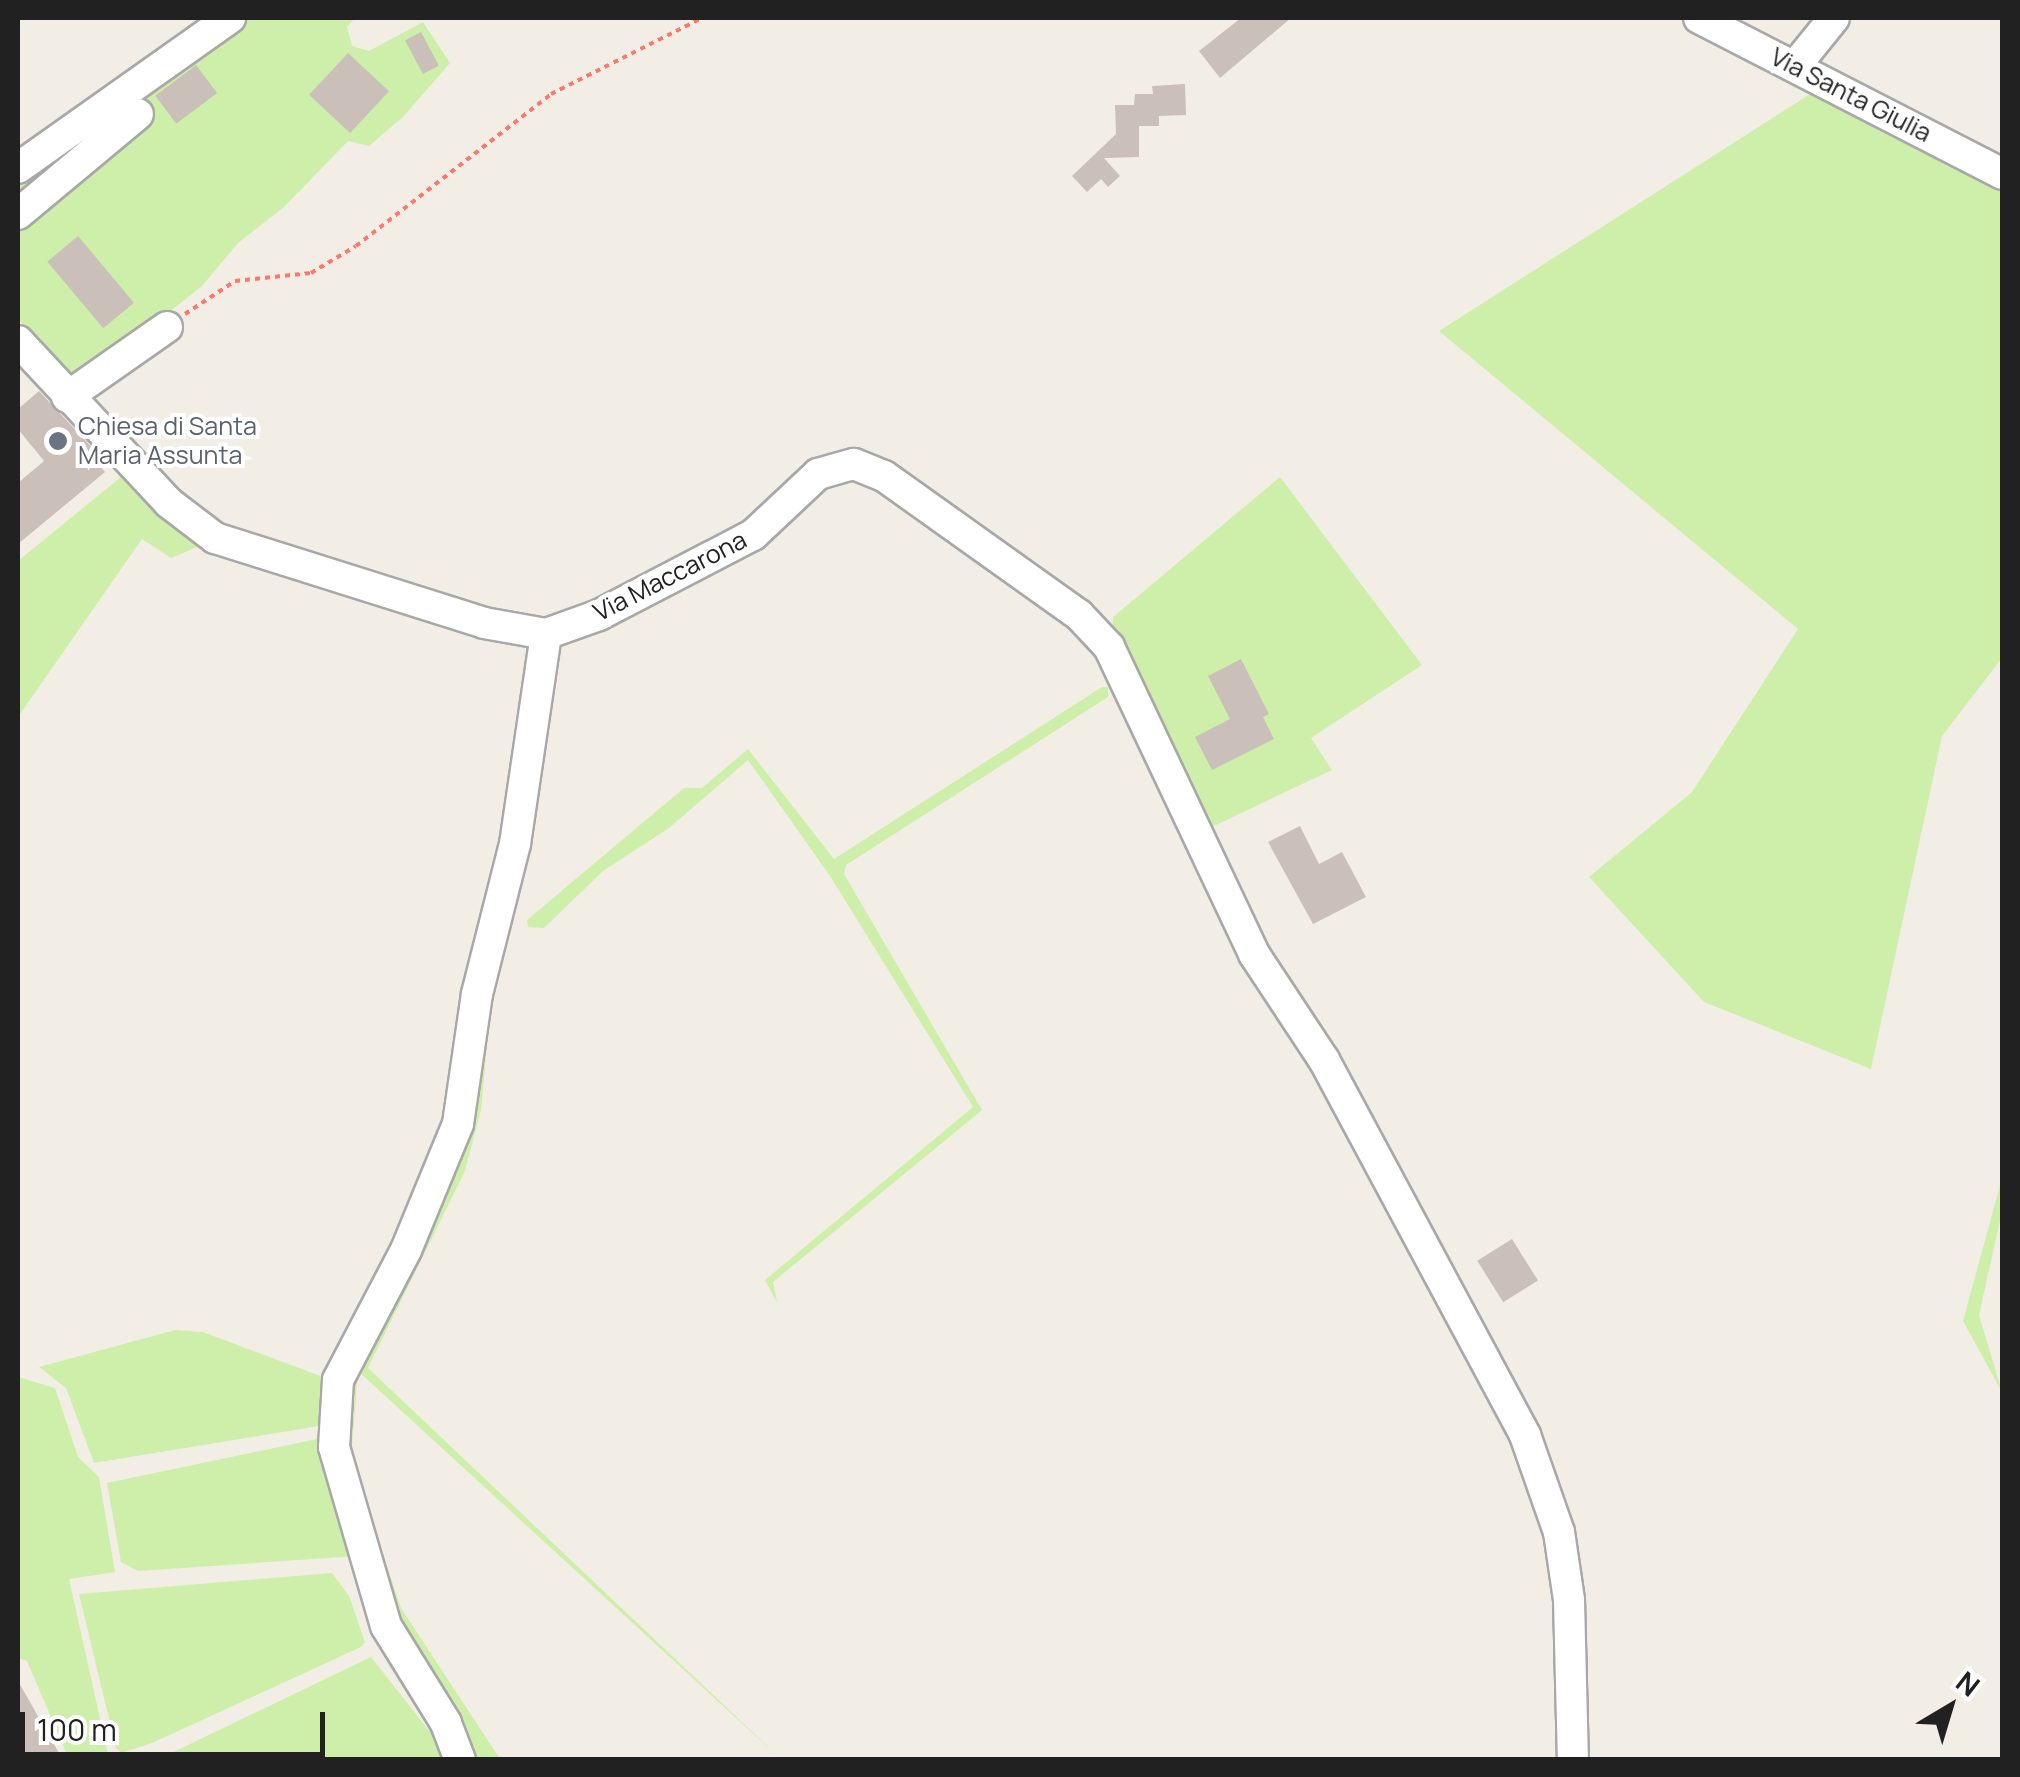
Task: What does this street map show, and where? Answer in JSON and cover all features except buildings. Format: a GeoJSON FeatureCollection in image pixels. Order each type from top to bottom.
{"type":"FeatureCollection","features":[{"type":"Feature","properties":{"kind":"street"},"geometry":{"type":"LineString","coordinates":[[18,168],[230,18]]}},
{"type":"Feature","properties":{"kind":"street","name":"Via Santa Giulia"},"geometry":{"type":"LineString","coordinates":[[1699,18],[2002,174]]}},
{"type":"Feature","properties":{"kind":"street"},"geometry":{"type":"LineString","coordinates":[[1796,65],[1834,18]]}},
{"type":"Feature","properties":{"kind":"street"},"geometry":{"type":"LineString","coordinates":[[18,214],[138,114]]}},
{"type":"Feature","properties":{"kind":"street"},"geometry":{"type":"LineString","coordinates":[[67,398],[167,326]]}},
{"type":"Feature","properties":{"kind":"street","name":"Via Maccarona"},"geometry":{"type":"LineString","coordinates":[[18,342],[169,503],[216,538],[484,623],[546,634],[599,615],[753,535],[818,474],[854,464],[884,476],[1078,615],[1109,648],[1254,954],[1324,1060],[1433,1256],[1530,1452],[1558,1532],[1568,1600],[1573,1760]]}},
{"type":"Feature","properties":{"kind":"street"},"geometry":{"type":"LineString","coordinates":[[460,1760],[446,1723],[386,1626],[334,1447],[338,1380],[406,1250],[458,1124],[478,994],[515,844],[546,634]]}},
{"type":"Feature","properties":{"kind":"path"},"geometry":{"type":"LineString","coordinates":[[167,326],[234,281],[310,273],[356,246],[551,94],[702,18]]}},
{"type":"Feature","properties":{"kind":"green space"},"geometry":{"type":"Polygon","coordinates":[[[233,18],[355,18],[347,27],[352,46],[369,51],[423,22],[450,63],[403,117],[369,146],[348,141],[284,207],[238,243],[202,286],[70,390],[18,318],[18,171],[233,18]]]}},
{"type":"Feature","properties":{"kind":"green space"},"geometry":{"type":"Polygon","coordinates":[[[1815,91],[2002,189],[2002,658],[1942,736],[1871,1069],[1704,1002],[1589,877],[1692,792],[1798,629],[1439,331],[1815,91]]]}},
{"type":"Feature","properties":{"kind":"green space"},"geometry":{"type":"Polygon","coordinates":[[[132,468],[214,540],[171,558],[142,539],[18,717],[18,561],[132,468]]]}},
{"type":"Feature","properties":{"kind":"green space"},"geometry":{"type":"Polygon","coordinates":[[[1280,477],[1422,665],[1311,738],[1332,770],[1201,832],[1112,648],[1113,617],[1280,477]]]}},
{"type":"Feature","properties":{"kind":"green space"},"geometry":{"type":"Polygon","coordinates":[[[1102,687],[1108,687],[1108,697],[846,865],[844,874],[982,1110],[773,1282],[777,1303],[765,1280],[973,1107],[830,876],[748,760],[669,828],[603,871],[544,928],[528,927],[527,920],[684,788],[702,788],[748,749],[834,859],[1102,687]]]}},
{"type":"Feature","properties":{"kind":"green space"},"geometry":{"type":"Polygon","coordinates":[[[480,1039],[487,1045],[481,1110],[465,1171],[368,1368],[781,1759],[358,1371],[351,1458],[401,1608],[500,1759],[467,1759],[397,1629],[344,1455],[354,1365],[480,1039]]]}},
{"type":"Feature","properties":{"kind":"green space"},"geometry":{"type":"Polygon","coordinates":[[[2002,1178],[2002,1212],[1979,1315],[2002,1392],[1963,1321],[2002,1178]]]}},
{"type":"Feature","properties":{"kind":"green space"},"geometry":{"type":"Polygon","coordinates":[[[175,1330],[203,1332],[331,1380],[325,1425],[94,1463],[66,1388],[39,1367],[175,1330]]]}},
{"type":"Feature","properties":{"kind":"green space"},"geometry":{"type":"Polygon","coordinates":[[[18,1377],[55,1388],[78,1457],[99,1477],[115,1572],[69,1579],[109,1759],[69,1759],[27,1661],[18,1658],[18,1377]]]}},
{"type":"Feature","properties":{"kind":"green space"},"geometry":{"type":"Polygon","coordinates":[[[322,1438],[358,1556],[138,1571],[121,1562],[107,1483],[322,1438]]]}},
{"type":"Feature","properties":{"kind":"green space"},"geometry":{"type":"Polygon","coordinates":[[[332,1573],[349,1596],[365,1642],[361,1647],[152,1743],[121,1753],[116,1748],[79,1594],[332,1573]]]}},
{"type":"Feature","properties":{"kind":"green space"},"geometry":{"type":"Polygon","coordinates":[[[371,1657],[445,1751],[442,1760],[157,1760],[371,1657]]]}},
{"type":"Feature","properties":{"kind":"place","name":"Chiesa di Santa Maria Assunta"},"geometry":{"type":"Point","coordinates":[58,441]}}]}
